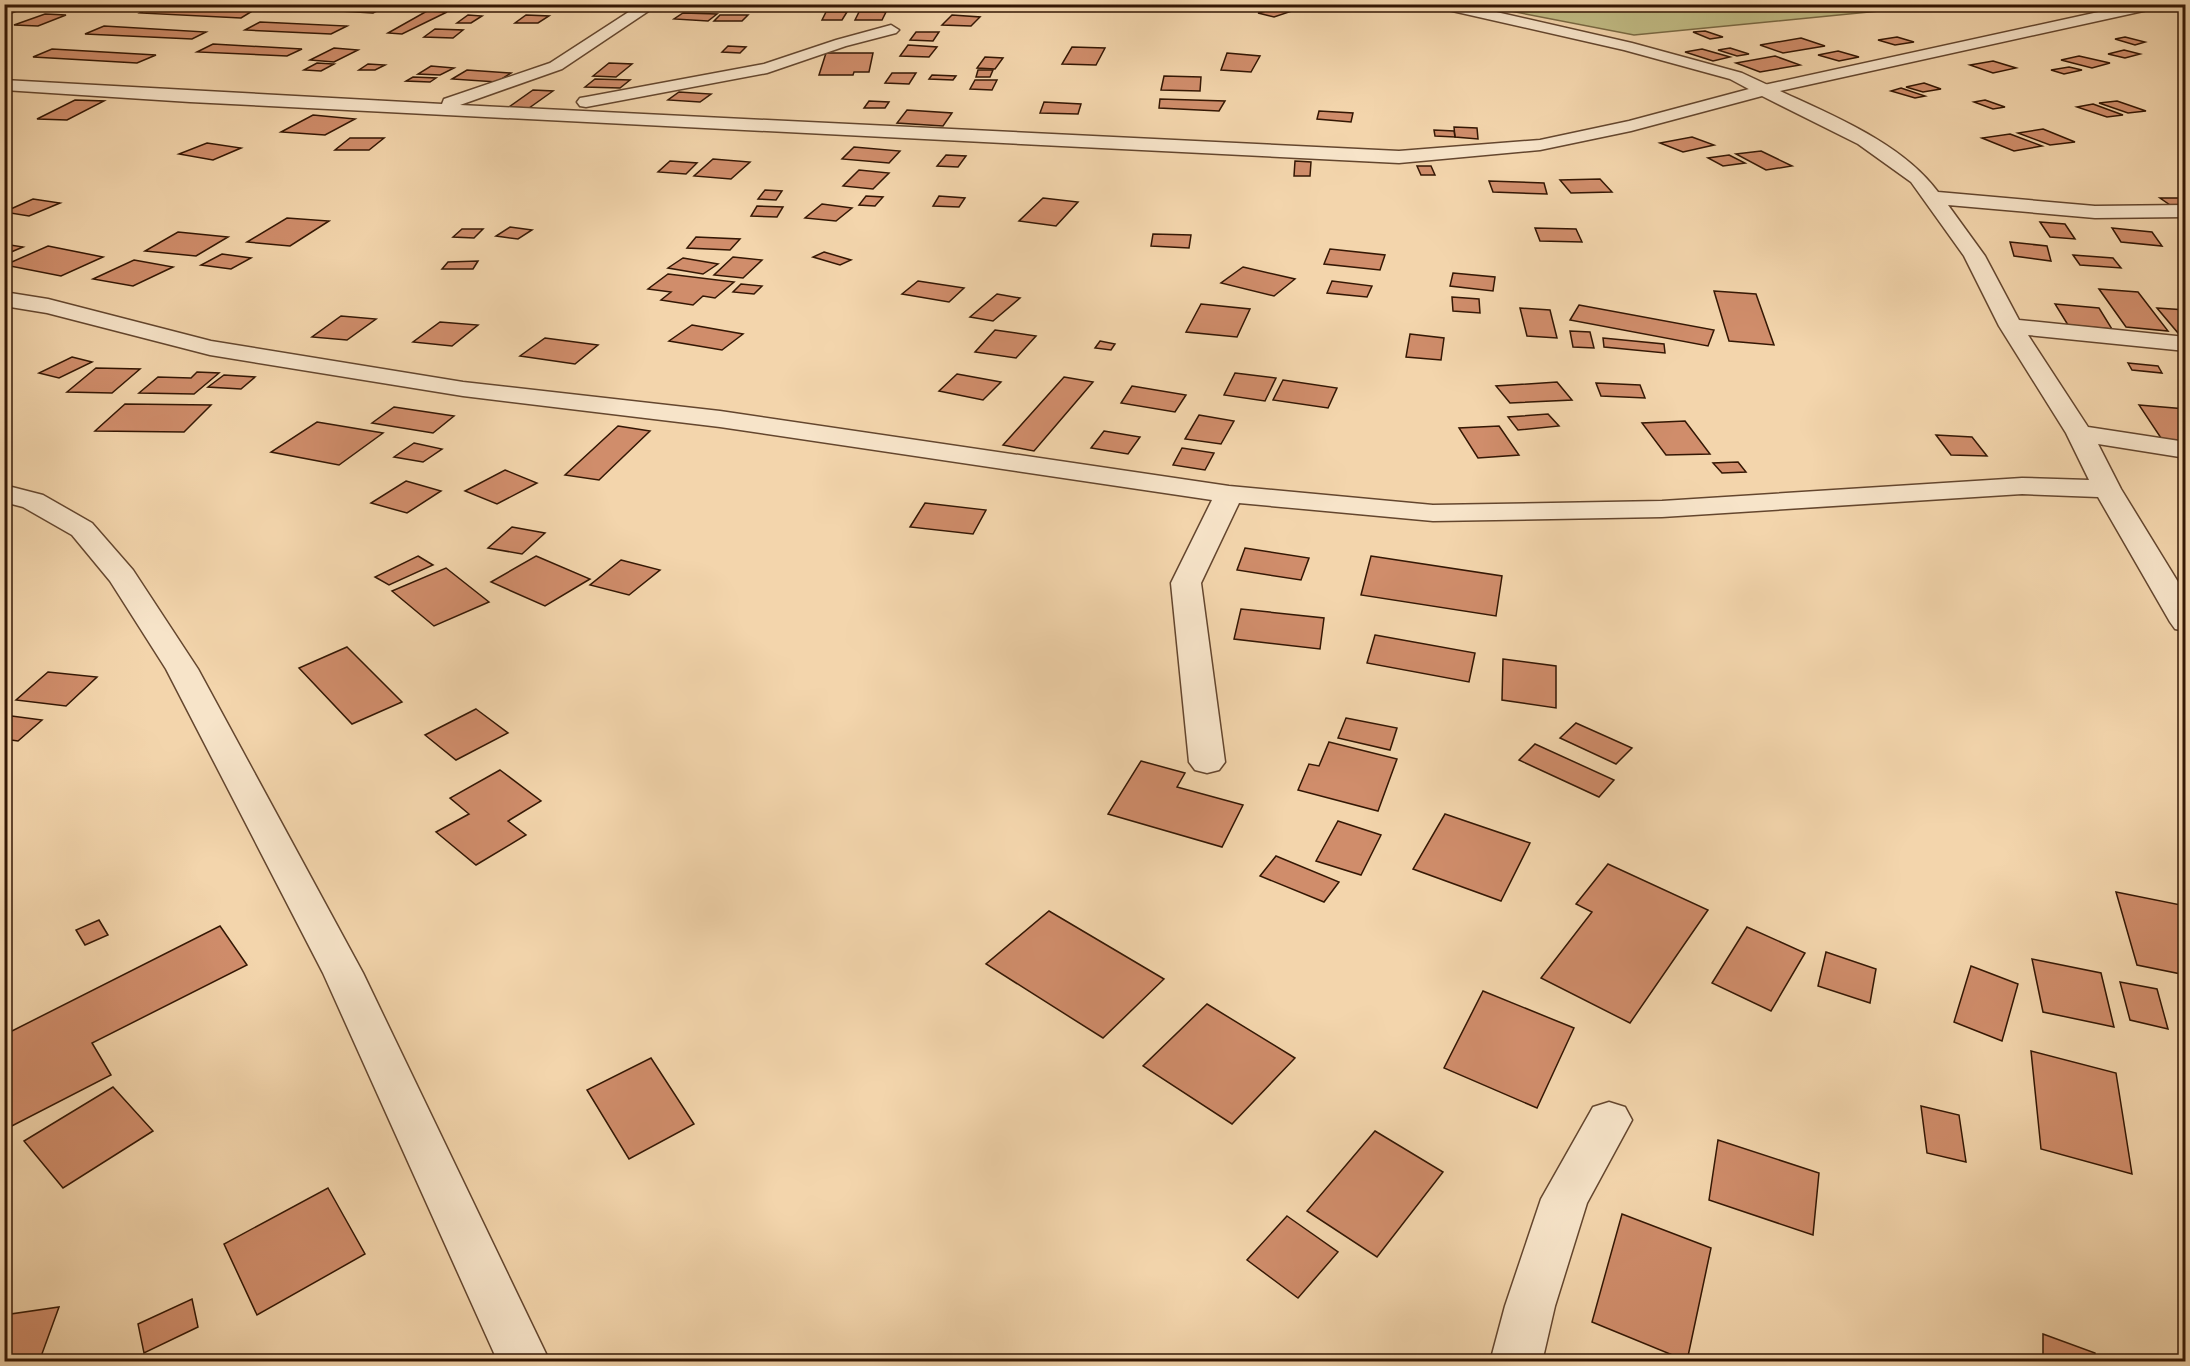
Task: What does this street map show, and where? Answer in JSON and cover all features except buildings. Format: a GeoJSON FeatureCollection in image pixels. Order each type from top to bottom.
{"type":"FeatureCollection","features":[{"type":"Feature","properties":{"kind":"street"},"geometry":{"type":"LineString","coordinates":[[4,11],[27,4]]}},
{"type":"Feature","properties":{"kind":"street"},"geometry":{"type":"LineString","coordinates":[[434,109],[556,66],[652,4]]}},
{"type":"Feature","properties":{"kind":"street"},"geometry":{"type":"LineString","coordinates":[[1439,4],[1627,46],[1736,76],[1799,105],[1864,140],[1918,178],[1974,256],[2011,326],[2079,433],[2107,489],[2186,622]]}},
{"type":"Feature","properties":{"kind":"street"},"geometry":{"type":"LineString","coordinates":[[4,85],[190,97],[1399,157],[1540,145],[1631,126],[1764,90],[2157,4]]}},
{"type":"Feature","properties":{"kind":"street"},"geometry":{"type":"LineString","coordinates":[[522,113],[767,68],[841,43],[891,30]]}},
{"type":"Feature","properties":{"kind":"street"},"geometry":{"type":"LineString","coordinates":[[1934,198],[2095,212],[2186,211]]}},
{"type":"Feature","properties":{"kind":"street"},"geometry":{"type":"LineString","coordinates":[[4,299],[48,306],[210,348],[463,389],[720,419],[1229,494],[1433,513],[1662,509],[2022,486],[2107,489]]}},
{"type":"Feature","properties":{"kind":"street"},"geometry":{"type":"LineString","coordinates":[[2011,326],[2186,344]]}},
{"type":"Feature","properties":{"kind":"street"},"geometry":{"type":"LineString","coordinates":[[2079,433],[2186,450]]}},
{"type":"Feature","properties":{"kind":"street"},"geometry":{"type":"LineString","coordinates":[[4,493],[33,501],[82,529],[122,576],[182,669],[343,973],[524,1362]]}},
{"type":"Feature","properties":{"kind":"street"},"geometry":{"type":"LineString","coordinates":[[1207,762],[1186,583],[1229,494]]}},
{"type":"Feature","properties":{"kind":"street"},"geometry":{"type":"LineString","coordinates":[[1516,1362],[1530,1305],[1565,1199],[1609,1120]]}},
{"type":"Feature","properties":{"kind":"shaded area"},"geometry":{"type":"Polygon","coordinates":[[[1479,5],[1940,5],[1634,35],[1479,5]]]}}]}
